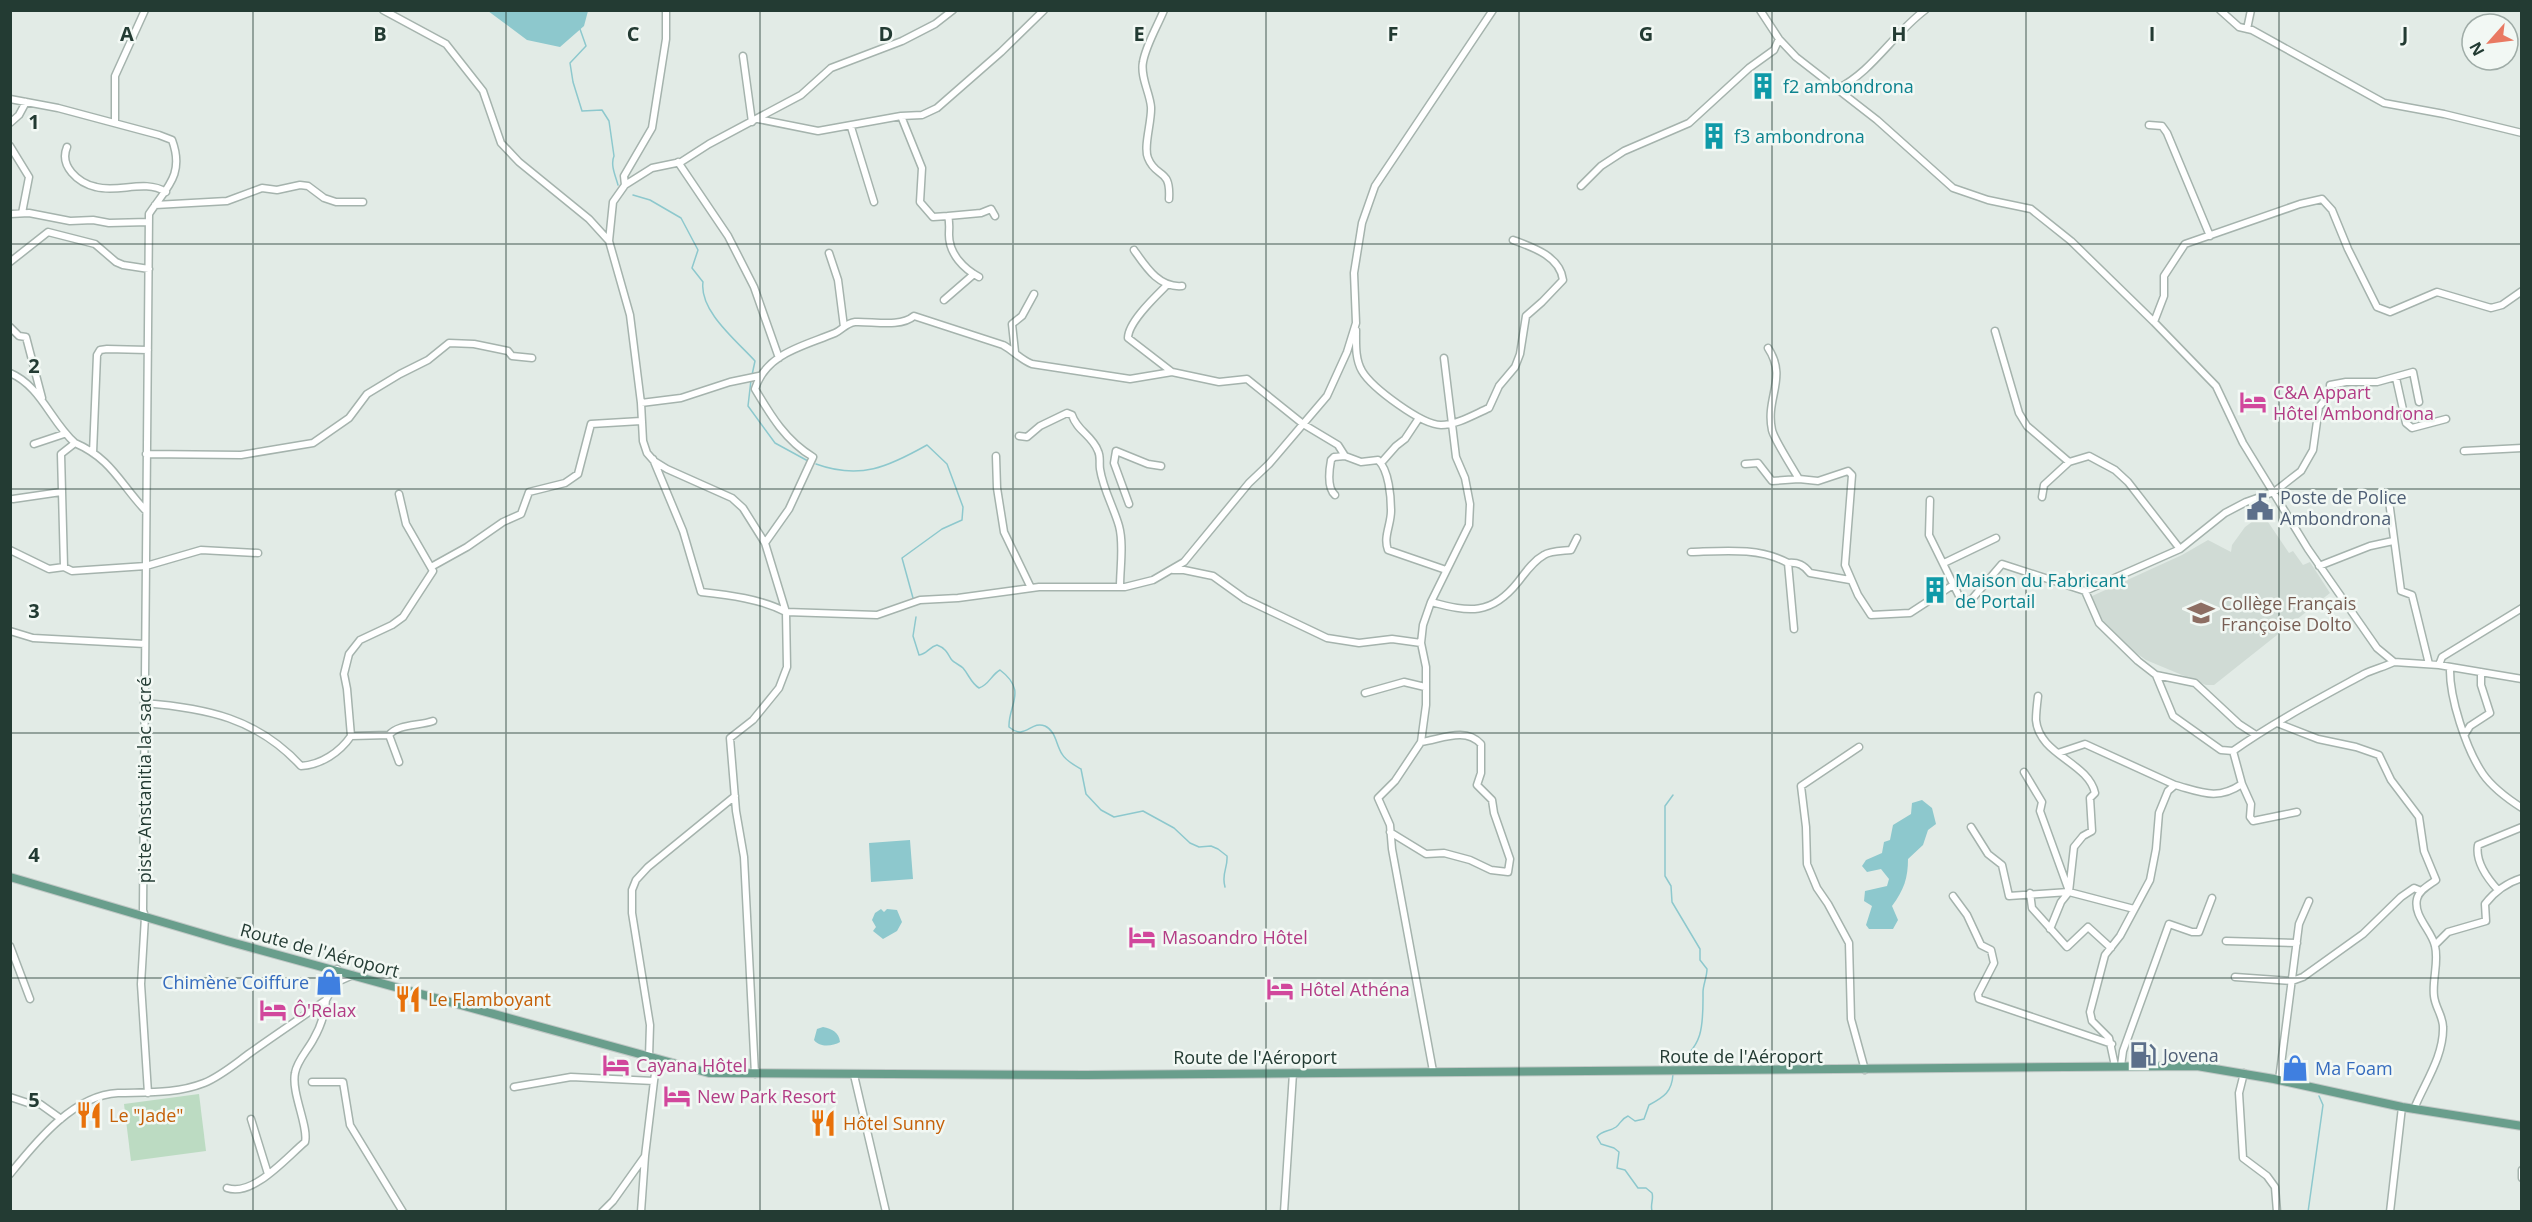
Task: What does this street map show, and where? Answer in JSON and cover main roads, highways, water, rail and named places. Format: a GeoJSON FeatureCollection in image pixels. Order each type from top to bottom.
{"type":"FeatureCollection","features":[{"type":"Feature","properties":{"kind":"main road","name":"Route de l'Aéroport"},"geometry":{"type":"LineString","coordinates":[[10,877],[145,917],[709,1073],[1293,1075],[1433,1071],[1672,1072],[2197,1066],[2244,1073],[2402,1107],[2522,1126]]}},
{"type":"Feature","properties":{"kind":"water"},"geometry":{"type":"Polygon","coordinates":[[[488,11],[588,11],[584,26],[560,47],[527,40],[488,11]]]}},
{"type":"Feature","properties":{"kind":"water"},"geometry":{"type":"Polygon","coordinates":[[[1922,800],[1932,808],[1936,824],[1928,830],[1923,845],[1908,859],[1904,884],[1892,906],[1898,920],[1893,929],[1869,929],[1866,925],[1872,906],[1864,901],[1865,891],[1887,886],[1889,879],[1881,869],[1867,872],[1862,866],[1866,860],[1882,853],[1884,842],[1890,840],[1893,825],[1911,814],[1912,803],[1922,800]]]}},
{"type":"Feature","properties":{"kind":"water"},"geometry":{"type":"Polygon","coordinates":[[[910,840],[913,879],[871,882],[869,843],[910,840]]]}},
{"type":"Feature","properties":{"kind":"water"},"geometry":{"type":"Polygon","coordinates":[[[881,909],[884,912],[887,909],[897,910],[902,922],[897,931],[883,939],[873,931],[876,927],[872,920],[875,913],[881,909]]]}},
{"type":"Feature","properties":{"kind":"water"},"geometry":{"type":"Polygon","coordinates":[[[823,1027],[834,1032],[840,1042],[827,1045],[817,1043],[814,1040],[817,1029],[823,1027]]]}},
{"type":"Feature","properties":{"kind":"waterway"},"geometry":{"type":"LineString","coordinates":[[580,29],[586,46],[570,63],[573,82],[582,111],[602,110],[609,121],[614,156],[613,167],[618,185]]}},
{"type":"Feature","properties":{"kind":"waterway"},"geometry":{"type":"LineString","coordinates":[[633,195],[650,200],[681,218],[698,250],[692,268],[703,282],[703,293],[707,304],[721,325],[755,361],[752,375]]}},
{"type":"Feature","properties":{"kind":"waterway"},"geometry":{"type":"LineString","coordinates":[[751,380],[748,406],[775,443],[808,461]]}},
{"type":"Feature","properties":{"kind":"waterway"},"geometry":{"type":"LineString","coordinates":[[816,464],[846,471],[873,469],[899,460],[927,445],[947,464],[963,507],[962,520],[942,529],[902,558],[913,598]]}},
{"type":"Feature","properties":{"kind":"waterway"},"geometry":{"type":"LineString","coordinates":[[916,617],[913,636],[919,655],[934,646],[940,646],[952,660],[963,668],[979,688],[1000,670],[1008,678],[1015,691],[1009,727],[1019,732],[1040,725],[1049,728],[1064,756],[1070,763],[1081,769],[1086,794],[1101,810],[1114,817],[1143,811],[1174,828],[1190,843],[1199,847],[1211,846],[1218,849],[1227,856],[1225,887]]}},
{"type":"Feature","properties":{"kind":"waterway"},"geometry":{"type":"LineString","coordinates":[[1673,795],[1665,806],[1665,876],[1671,886],[1672,902],[1700,949],[1700,960],[1707,969],[1703,989],[1702,1024],[1697,1042],[1692,1050],[1674,1063],[1674,1067]]}},
{"type":"Feature","properties":{"kind":"waterway"},"geometry":{"type":"LineString","coordinates":[[1656,1212],[1652,1211],[1652,1193],[1646,1188],[1638,1188],[1625,1170],[1617,1168],[1619,1152],[1601,1144],[1597,1137],[1616,1127],[1628,1116],[1635,1121],[1644,1119],[1649,1105],[1669,1090],[1673,1074]]}},
{"type":"Feature","properties":{"kind":"waterway"},"geometry":{"type":"LineString","coordinates":[[2308,1212],[2323,1105],[2319,1096]]}},
{"type":"Feature","properties":{"kind":"place","name":"f2 ambondrona"},"geometry":{"type":"Point","coordinates":[1763,86]}},
{"type":"Feature","properties":{"kind":"place","name":"f3 ambondrona"},"geometry":{"type":"Point","coordinates":[1714,136]}},
{"type":"Feature","properties":{"kind":"place","name":"C&A Appart Hôtel Ambondrona"},"geometry":{"type":"Point","coordinates":[2253,402]}},
{"type":"Feature","properties":{"kind":"place","name":"Poste de Police Ambondrona"},"geometry":{"type":"Point","coordinates":[2260,507]}},
{"type":"Feature","properties":{"kind":"place","name":"Maison du Fabricant de Portail"},"geometry":{"type":"Point","coordinates":[1935,590]}},
{"type":"Feature","properties":{"kind":"place","name":"Collège Français Françoise Dolto"},"geometry":{"type":"Point","coordinates":[2201,613]}},
{"type":"Feature","properties":{"kind":"place","name":"Masoandro Hôtel"},"geometry":{"type":"Point","coordinates":[1142,937]}},
{"type":"Feature","properties":{"kind":"place","name":"Chimène Coiffure"},"geometry":{"type":"Point","coordinates":[329,982]}},
{"type":"Feature","properties":{"kind":"place","name":"Hôtel Athéna"},"geometry":{"type":"Point","coordinates":[1280,989]}},
{"type":"Feature","properties":{"kind":"place","name":"Le Flamboyant"},"geometry":{"type":"Point","coordinates":[408,999]}},
{"type":"Feature","properties":{"kind":"place","name":"Ô'Relax"},"geometry":{"type":"Point","coordinates":[273,1010]}},
{"type":"Feature","properties":{"kind":"place","name":"Jovena"},"geometry":{"type":"Point","coordinates":[2143,1055]}},
{"type":"Feature","properties":{"kind":"place","name":"Cayana Hôtel"},"geometry":{"type":"Point","coordinates":[616,1065]}},
{"type":"Feature","properties":{"kind":"place","name":"Ma Foam"},"geometry":{"type":"Point","coordinates":[2295,1068]}},
{"type":"Feature","properties":{"kind":"place","name":"New Park Resort"},"geometry":{"type":"Point","coordinates":[677,1096]}},
{"type":"Feature","properties":{"kind":"place","name":"Le \"Jade\""},"geometry":{"type":"Point","coordinates":[89,1115]}},
{"type":"Feature","properties":{"kind":"place","name":"Hôtel Sunny"},"geometry":{"type":"Point","coordinates":[823,1123]}}]}
